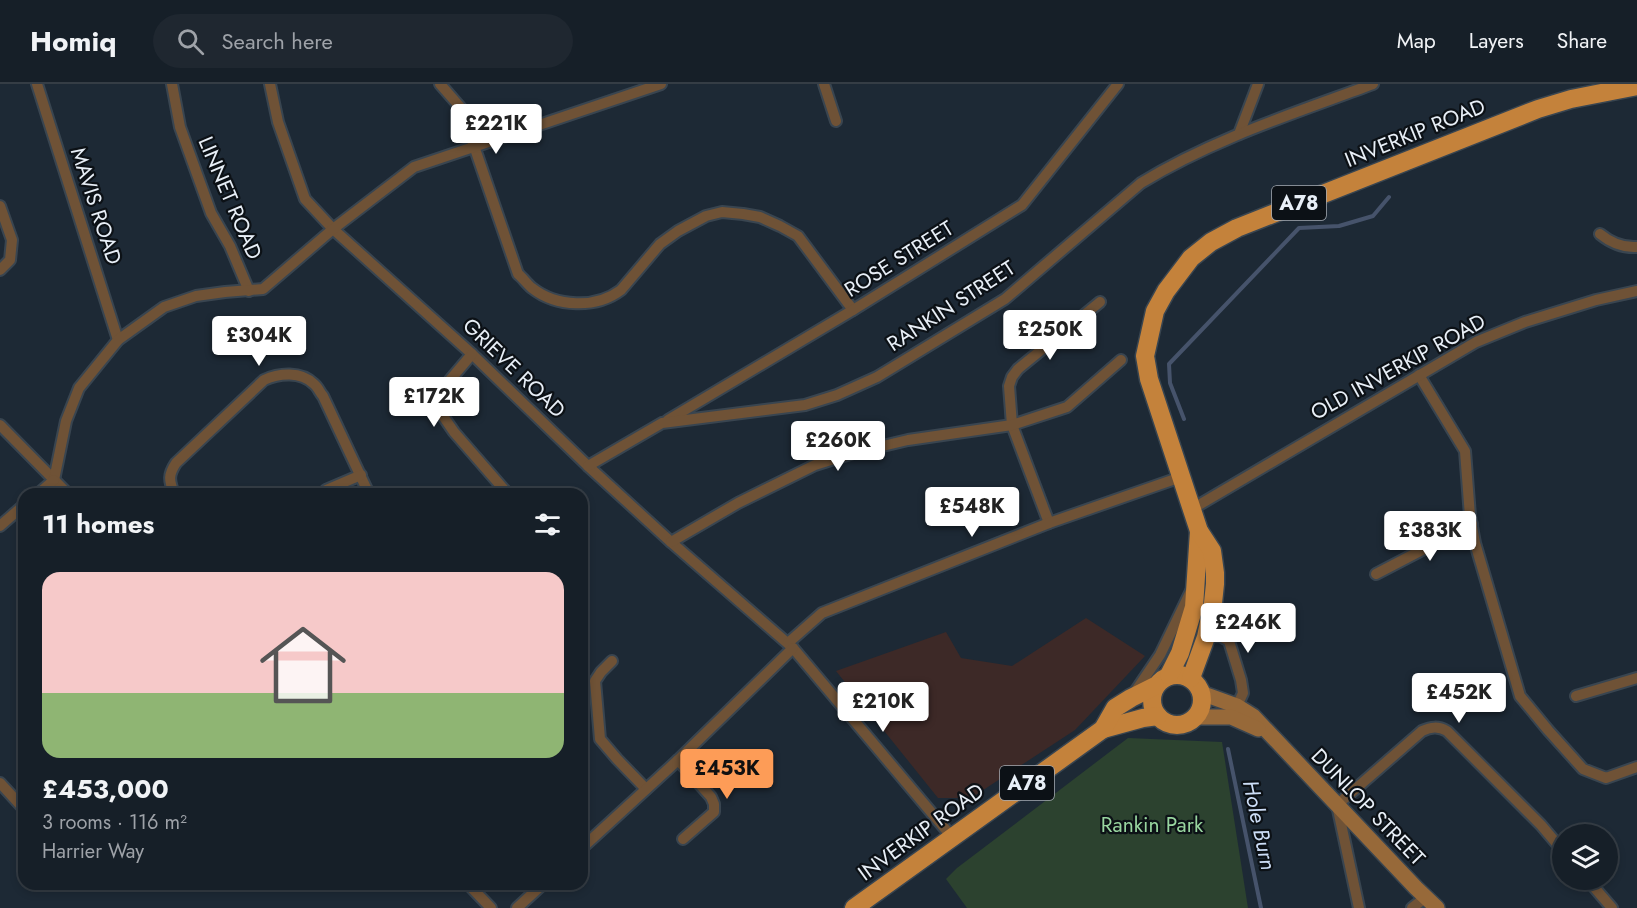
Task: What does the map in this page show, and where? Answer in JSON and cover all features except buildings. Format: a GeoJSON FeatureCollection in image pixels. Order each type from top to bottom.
{"type":"FeatureCollection","features":[{"type":"Feature","properties":{"kind":"highway","name":"INVERKIP ROAD"},"geometry":{"type":"LineString","coordinates":[[1196,686],[1213,603],[1215,573],[1212,551],[1199,531],[1149,379],[1145,356],[1155,310],[1166,291],[1191,258],[1211,242],[1237,228],[1538,109],[1571,99],[1637,86]]}},
{"type":"Feature","properties":{"kind":"highway","name":"INVERKIP ROAD"},"geometry":{"type":"LineString","coordinates":[[1102,729],[1115,708],[1162,681],[1188,630],[1194,607],[1199,531]]}},
{"type":"Feature","properties":{"kind":"highway"},"geometry":{"type":"LineString","coordinates":[[1177,674],[1196,686],[1202,701],[1195,717],[1184,724],[1177,725],[1163,721],[1158,716],[1152,705],[1152,698],[1162,681],[1177,674]]}},
{"type":"Feature","properties":{"kind":"highway","name":"INVERKIP ROAD"},"geometry":{"type":"LineString","coordinates":[[854,908],[1102,729],[1158,716]]}},
{"type":"Feature","properties":{"kind":"main road","name":"DUNLOP STREET"},"geometry":{"type":"LineString","coordinates":[[1196,686],[1253,716],[1432,903]]}},
{"type":"Feature","properties":{"kind":"main road","name":"DUNLOP STREET"},"geometry":{"type":"LineString","coordinates":[[1195,717],[1231,717],[1269,734]]}},
{"type":"Feature","properties":{"kind":"street","name":"MAVIS ROAD"},"geometry":{"type":"LineString","coordinates":[[37,84],[118,340]]}},
{"type":"Feature","properties":{"kind":"street","name":"LINNET ROAD"},"geometry":{"type":"LineString","coordinates":[[172,84],[180,127],[211,213],[230,246],[249,291]]}},
{"type":"Feature","properties":{"kind":"street","name":"GRIEVE ROAD"},"geometry":{"type":"LineString","coordinates":[[270,84],[278,122],[305,199],[333,229],[472,354],[588,466],[671,542],[791,645],[952,837]]}},
{"type":"Feature","properties":{"kind":"street"},"geometry":{"type":"LineString","coordinates":[[440,84],[461,108],[518,274],[532,288],[552,299],[573,303],[592,303],[614,295],[621,290],[660,243],[692,223],[722,212],[760,217],[798,236],[853,310]]}},
{"type":"Feature","properties":{"kind":"street"},"geometry":{"type":"LineString","coordinates":[[45,488],[54,480],[66,422],[79,388],[118,340],[164,308],[196,296],[263,289],[333,229],[414,167],[661,84]]}},
{"type":"Feature","properties":{"kind":"street"},"geometry":{"type":"LineString","coordinates":[[824,84],[836,121]]}},
{"type":"Feature","properties":{"kind":"street","name":"ROSE STREET"},"geometry":{"type":"LineString","coordinates":[[662,423],[853,310],[1022,205],[1118,84]]}},
{"type":"Feature","properties":{"kind":"street"},"geometry":{"type":"LineString","coordinates":[[1239,134],[1258,84]]}},
{"type":"Feature","properties":{"kind":"street","name":"RANKIN STREET"},"geometry":{"type":"LineString","coordinates":[[588,466],[662,423],[805,405],[837,396],[877,377],[1005,299],[1141,183],[1162,170],[1239,134],[1373,84]]}},
{"type":"Feature","properties":{"kind":"street"},"geometry":{"type":"LineString","coordinates":[[0,206],[12,240],[10,260],[0,270]]}},
{"type":"Feature","properties":{"kind":"street"},"geometry":{"type":"LineString","coordinates":[[1600,234],[1615,244],[1637,247]]}},
{"type":"Feature","properties":{"kind":"street","name":"OLD INVERKIP ROAD"},"geometry":{"type":"LineString","coordinates":[[1192,509],[1476,342],[1524,322],[1596,300],[1637,291]]}},
{"type":"Feature","properties":{"kind":"street"},"geometry":{"type":"LineString","coordinates":[[1049,523],[1012,425],[1009,386],[1018,369],[1100,302]]}},
{"type":"Feature","properties":{"kind":"street"},"geometry":{"type":"LineString","coordinates":[[472,354],[450,380],[442,398],[443,416],[503,488]]}},
{"type":"Feature","properties":{"kind":"street"},"geometry":{"type":"LineString","coordinates":[[671,542],[738,503],[815,465],[908,440],[1012,425],[1067,407],[1121,360]]}},
{"type":"Feature","properties":{"kind":"street"},"geometry":{"type":"LineString","coordinates":[[172,488],[169,473],[176,463],[264,380],[283,374],[299,376],[314,384],[323,396],[366,488]]}},
{"type":"Feature","properties":{"kind":"street"},"geometry":{"type":"LineString","coordinates":[[1419,375],[1465,451],[1475,543],[1520,696],[1583,769],[1606,778],[1637,767]]}},
{"type":"Feature","properties":{"kind":"street"},"geometry":{"type":"LineString","coordinates":[[0,425],[62,488]]}},
{"type":"Feature","properties":{"kind":"street"},"geometry":{"type":"LineString","coordinates":[[331,488],[361,475]]}},
{"type":"Feature","properties":{"kind":"street"},"geometry":{"type":"LineString","coordinates":[[588,842],[678,760],[822,613],[1049,523],[1181,477]]}},
{"type":"Feature","properties":{"kind":"street"},"geometry":{"type":"LineString","coordinates":[[0,526],[18,510]]}},
{"type":"Feature","properties":{"kind":"street"},"geometry":{"type":"LineString","coordinates":[[1376,574],[1472,524]]}},
{"type":"Feature","properties":{"kind":"street"},"geometry":{"type":"LineString","coordinates":[[1131,698],[1160,655],[1196,581]]}},
{"type":"Feature","properties":{"kind":"street"},"geometry":{"type":"LineString","coordinates":[[1206,637],[1220,636],[1229,641],[1243,693],[1237,706]]}},
{"type":"Feature","properties":{"kind":"street"},"geometry":{"type":"LineString","coordinates":[[612,661],[595,681],[600,739],[646,789]]}},
{"type":"Feature","properties":{"kind":"street"},"geometry":{"type":"LineString","coordinates":[[1576,696],[1637,678]]}},
{"type":"Feature","properties":{"kind":"street"},"geometry":{"type":"LineString","coordinates":[[1359,908],[1337,806],[1422,731],[1430,728],[1440,728],[1447,732],[1552,839]]}},
{"type":"Feature","properties":{"kind":"street"},"geometry":{"type":"LineString","coordinates":[[678,760],[711,797],[714,804],[714,812],[683,838]]}},
{"type":"Feature","properties":{"kind":"street"},"geometry":{"type":"LineString","coordinates":[[0,783],[18,802]]}},
{"type":"Feature","properties":{"kind":"street"},"geometry":{"type":"LineString","coordinates":[[474,890],[490,908]]}},
{"type":"Feature","properties":{"kind":"street"},"geometry":{"type":"LineString","coordinates":[[517,908],[536,890]]}},
{"type":"Feature","properties":{"kind":"street"},"geometry":{"type":"LineString","coordinates":[[1596,890],[1612,908]]}},
{"type":"Feature","properties":{"kind":"street"},"geometry":{"type":"LineString","coordinates":[[1412,908],[1432,903]]}},
{"type":"Feature","properties":{"kind":"shaded area"},"geometry":{"type":"Polygon","coordinates":[[[1086,618],[1145,656],[1075,730],[971,798],[938,798],[836,671],[946,632],[961,658],[1012,666],[1086,618]]]}},
{"type":"Feature","properties":{"kind":"green space","name":"Rankin Park"},"geometry":{"type":"Polygon","coordinates":[[[1128,738],[1222,742],[1248,908],[967,908],[946,879],[957,868],[1128,738]]]}},
{"type":"Feature","properties":{"kind":"waterway"},"geometry":{"type":"LineString","coordinates":[[1184,419],[1170,383],[1169,364],[1299,228],[1339,226],[1373,216],[1389,197]]}},
{"type":"Feature","properties":{"kind":"waterway","name":"Hole Burn"},"geometry":{"type":"LineString","coordinates":[[1228,749],[1261,908]]}}]}
